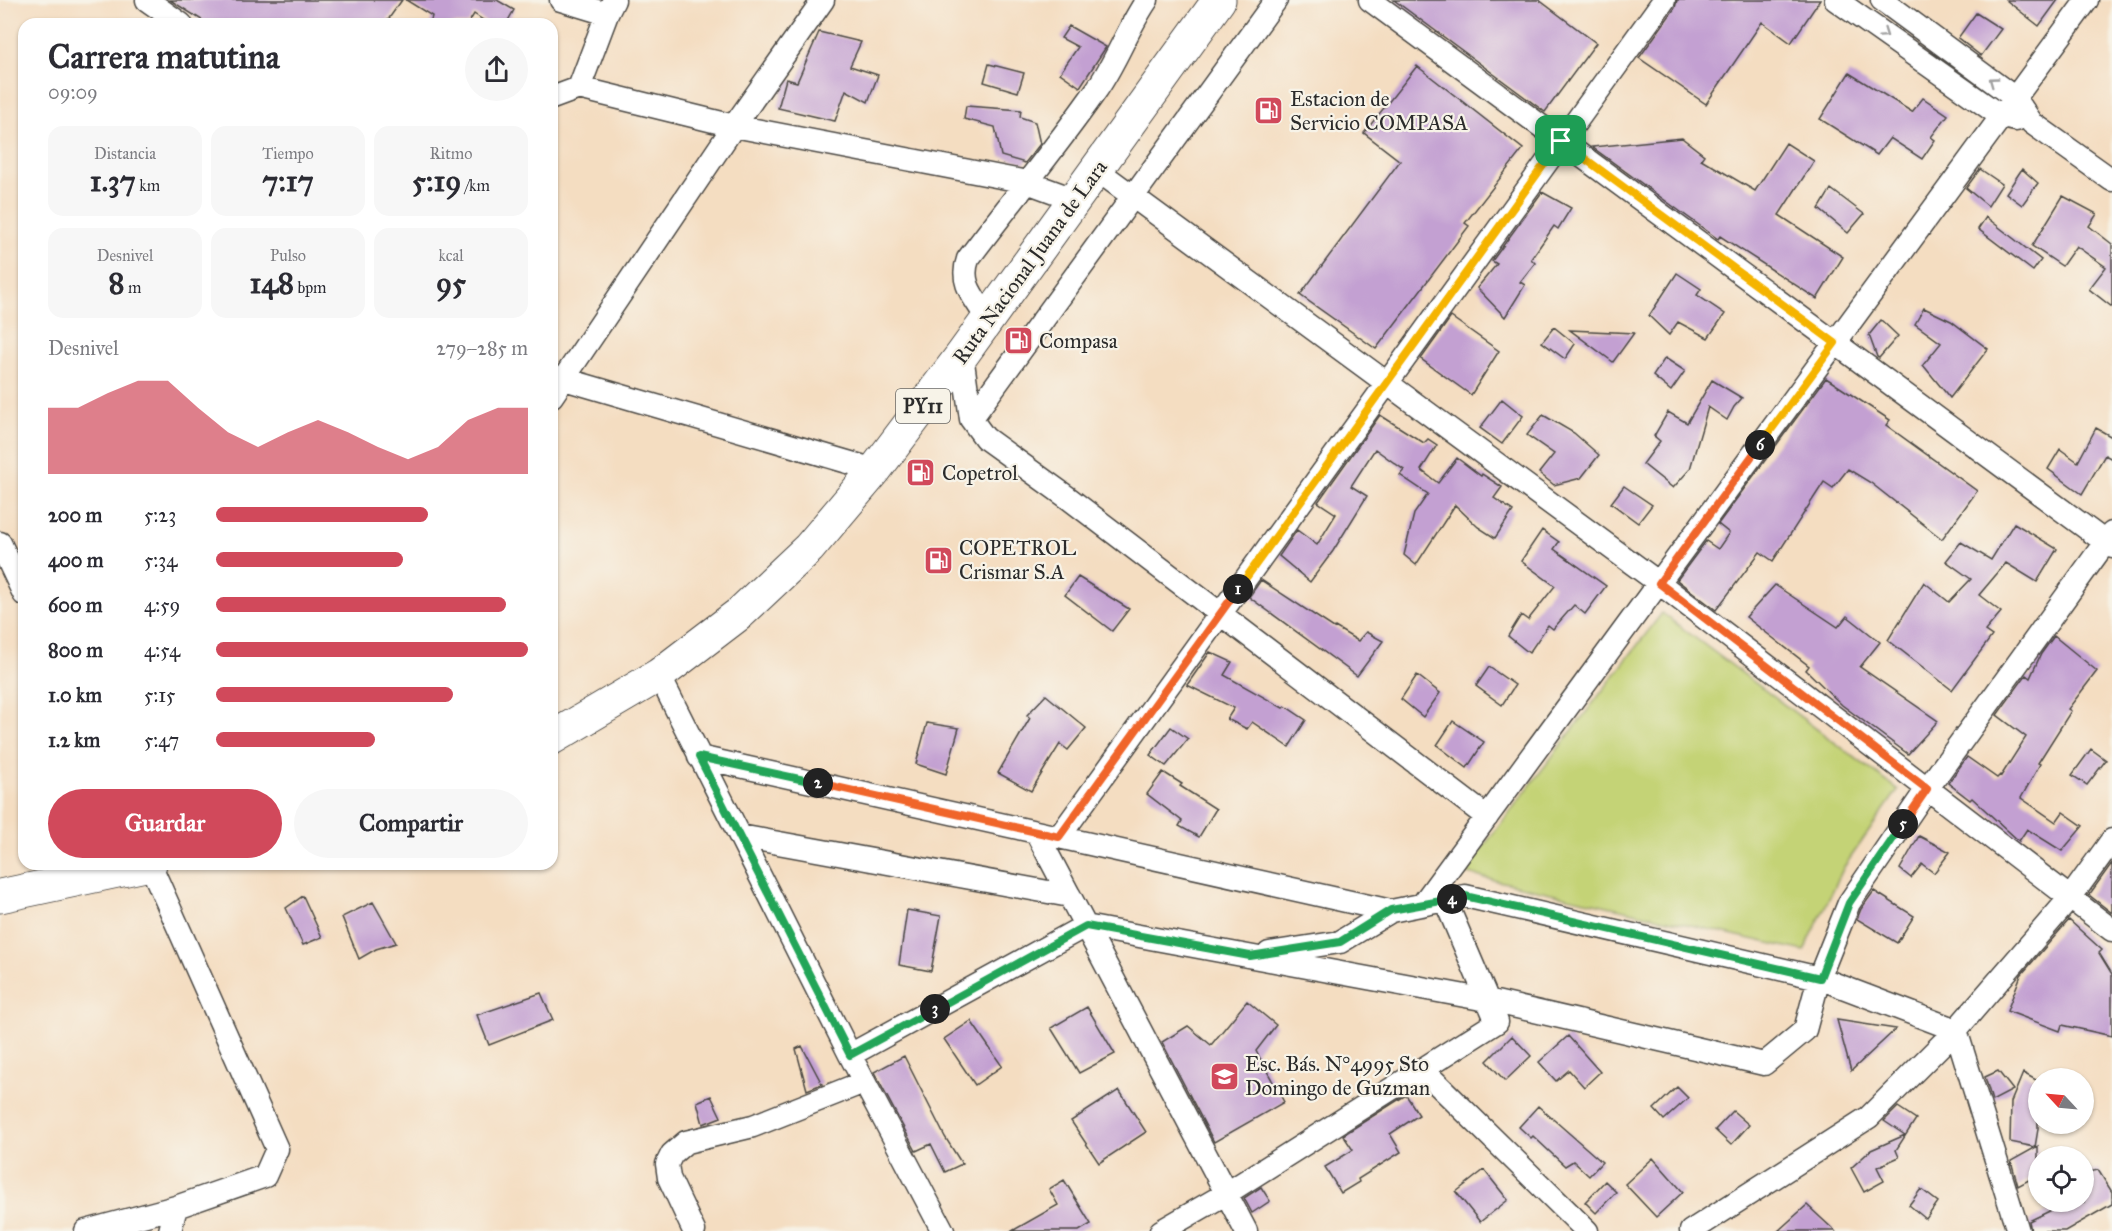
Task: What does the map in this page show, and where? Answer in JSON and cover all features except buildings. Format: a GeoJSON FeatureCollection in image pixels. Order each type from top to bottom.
{"type":"FeatureCollection","features":[{"type":"Feature","properties":{"kind":"highway","name":"Ruta Nacional Juana de Lara"},"geometry":{"type":"LineString","coordinates":[[558,734],[659,675],[739,614],[809,548],[874,470],[962,355],[1219,0]]}},
{"type":"Feature","properties":{"kind":"highway"},"geometry":{"type":"LineString","coordinates":[[0,896],[122,870]]}},
{"type":"Feature","properties":{"kind":"street"},"geometry":{"type":"LineString","coordinates":[[148,0],[173,18]]}},
{"type":"Feature","properties":{"kind":"street"},"geometry":{"type":"LineString","coordinates":[[561,0],[610,7],[579,88]]}},
{"type":"Feature","properties":{"kind":"street"},"geometry":{"type":"LineString","coordinates":[[823,0],[734,126],[558,387],[874,470]]}},
{"type":"Feature","properties":{"kind":"street"},"geometry":{"type":"LineString","coordinates":[[987,318],[965,283],[964,269],[968,259],[1096,91],[1147,0]]}},
{"type":"Feature","properties":{"kind":"street"},"geometry":{"type":"LineString","coordinates":[[971,419],[1276,0]]}},
{"type":"Feature","properties":{"kind":"street"},"geometry":{"type":"LineString","coordinates":[[850,1055],[1086,926],[1487,1000],[1764,1064],[1805,1030],[1820,978],[1849,903],[1927,789],[2110,541],[1835,343],[1370,0]]}},
{"type":"Feature","properties":{"kind":"street"},"geometry":{"type":"LineString","coordinates":[[1059,837],[1664,0]]}},
{"type":"Feature","properties":{"kind":"street"},"geometry":{"type":"LineString","coordinates":[[1836,0],[2002,117],[2032,123]]}},
{"type":"Feature","properties":{"kind":"street"},"geometry":{"type":"LineString","coordinates":[[1882,0],[2015,98],[2032,123],[2112,180]]}},
{"type":"Feature","properties":{"kind":"street"},"geometry":{"type":"LineString","coordinates":[[1422,904],[2087,0]]}},
{"type":"Feature","properties":{"kind":"street"},"geometry":{"type":"LineString","coordinates":[[558,96],[579,88],[734,126],[1027,182],[1076,200]]}},
{"type":"Feature","properties":{"kind":"street"},"geometry":{"type":"LineString","coordinates":[[1097,170],[1659,583],[2112,930]]}},
{"type":"Feature","properties":{"kind":"street"},"geometry":{"type":"LineString","coordinates":[[962,355],[971,419],[985,438],[1221,613],[1487,817]]}},
{"type":"Feature","properties":{"kind":"street"},"geometry":{"type":"LineString","coordinates":[[0,543],[18,581]]}},
{"type":"Feature","properties":{"kind":"street"},"geometry":{"type":"LineString","coordinates":[[659,675],[850,1055],[943,1231]]}},
{"type":"Feature","properties":{"kind":"street"},"geometry":{"type":"LineString","coordinates":[[699,757],[1391,910]]}},
{"type":"Feature","properties":{"kind":"street"},"geometry":{"type":"LineString","coordinates":[[1036,832],[1246,1231]]}},
{"type":"Feature","properties":{"kind":"street"},"geometry":{"type":"LineString","coordinates":[[740,836],[1070,896]]}},
{"type":"Feature","properties":{"kind":"street"},"geometry":{"type":"LineString","coordinates":[[1691,1231],[1869,1117],[1956,1030],[2070,897],[2112,840]]}},
{"type":"Feature","properties":{"kind":"street"},"geometry":{"type":"LineString","coordinates":[[86,1231],[176,1207],[265,1176],[277,1149],[153,870]]}},
{"type":"Feature","properties":{"kind":"street"},"geometry":{"type":"LineString","coordinates":[[1250,956],[1340,942],[1391,910],[1465,896],[1820,978],[1956,1030]]}},
{"type":"Feature","properties":{"kind":"street"},"geometry":{"type":"LineString","coordinates":[[1161,1231],[1227,1193],[1497,1022],[1445,900]]}},
{"type":"Feature","properties":{"kind":"street"},"geometry":{"type":"LineString","coordinates":[[1956,1030],[2018,1231]]}},
{"type":"Feature","properties":{"kind":"street"},"geometry":{"type":"LineString","coordinates":[[1422,1069],[1587,1231]]}},
{"type":"Feature","properties":{"kind":"street"},"geometry":{"type":"LineString","coordinates":[[694,1231],[669,1178],[667,1164],[672,1154],[686,1142],[753,1126],[864,1082]]}},
{"type":"Feature","properties":{"kind":"street"},"geometry":{"type":"LineString","coordinates":[[170,1231],[176,1207]]}},
{"type":"Feature","properties":{"kind":"green space"},"geometry":{"type":"Polygon","coordinates":[[[1662,613],[1898,790],[1844,867],[1804,951],[1463,873],[1662,613]]]}},
{"type":"Feature","properties":{"kind":"place","name":"Estacion de Servicio COMPASA"},"geometry":{"type":"Point","coordinates":[1269,111]}},
{"type":"Feature","properties":{"kind":"place","name":"Compasa"},"geometry":{"type":"Point","coordinates":[1018,341]}},
{"type":"Feature","properties":{"kind":"place","name":"Copetrol"},"geometry":{"type":"Point","coordinates":[921,473]}},
{"type":"Feature","properties":{"kind":"place","name":"COPETROL Crismar S.A"},"geometry":{"type":"Point","coordinates":[938,560]}},
{"type":"Feature","properties":{"kind":"place","name":"Esc. Bás. N°4995 Sto Domingo de Guzman"},"geometry":{"type":"Point","coordinates":[1224,1076]}},
{"type":"Feature","properties":{"kind":"route"},"geometry":{"type":"LineString","coordinates":[[1561,141],[1835,343],[1659,583],[1927,789],[1849,903],[1820,978],[1465,896],[1391,910],[1340,942],[1250,956],[1086,926],[850,1055],[699,757],[1059,837],[1561,141]]}}]}
